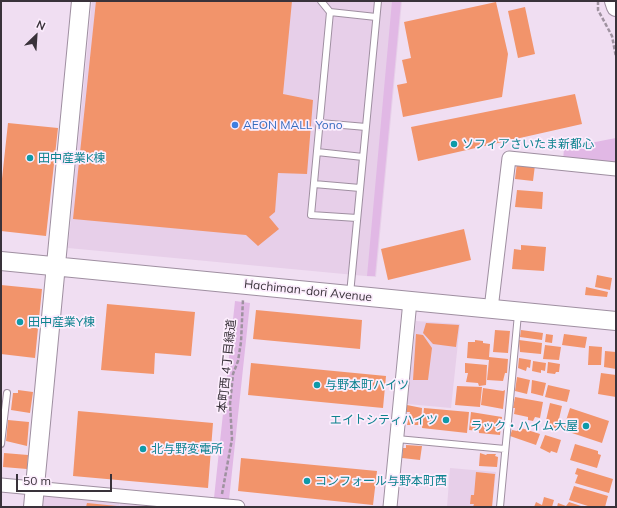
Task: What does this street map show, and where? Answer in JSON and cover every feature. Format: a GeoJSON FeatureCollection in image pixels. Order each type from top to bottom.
{"type":"FeatureCollection","features":[{"type":"Feature","properties":{"kind":"main road"},"geometry":{"type":"LineString","coordinates":[[33,507],[81,1]]}},
{"type":"Feature","properties":{"kind":"main road"},"geometry":{"type":"LineString","coordinates":[[614,1],[616,7]]}},
{"type":"Feature","properties":{"kind":"main road","name":"Hachiman-dori Avenue"},"geometry":{"type":"LineString","coordinates":[[1,261],[616,321]]}},
{"type":"Feature","properties":{"kind":"street"},"geometry":{"type":"LineString","coordinates":[[491,310],[510,158],[616,169]]}},
{"type":"Feature","properties":{"kind":"street"},"geometry":{"type":"LineString","coordinates":[[390,507],[410,301]]}},
{"type":"Feature","properties":{"kind":"street"},"geometry":{"type":"LineString","coordinates":[[1,485],[182,504],[238,507]]}},
{"type":"Feature","properties":{"kind":"lane"},"geometry":{"type":"LineString","coordinates":[[321,1],[330,12],[311,214],[357,218]]}},
{"type":"Feature","properties":{"kind":"lane"},"geometry":{"type":"LineString","coordinates":[[350,295],[378,1]]}},
{"type":"Feature","properties":{"kind":"lane"},"geometry":{"type":"LineString","coordinates":[[330,12],[376,17]]}},
{"type":"Feature","properties":{"kind":"lane"},"geometry":{"type":"LineString","coordinates":[[320,123],[366,127]]}},
{"type":"Feature","properties":{"kind":"lane"},"geometry":{"type":"LineString","coordinates":[[317,152],[363,157]]}},
{"type":"Feature","properties":{"kind":"lane"},"geometry":{"type":"LineString","coordinates":[[314,184],[360,188]]}},
{"type":"Feature","properties":{"kind":"lane"},"geometry":{"type":"LineString","coordinates":[[500,507],[518,312]]}},
{"type":"Feature","properties":{"kind":"lane"},"geometry":{"type":"LineString","coordinates":[[1,444],[7,393]]}},
{"type":"Feature","properties":{"kind":"lane"},"geometry":{"type":"LineString","coordinates":[[397,439],[505,450]]}},
{"type":"Feature","properties":{"kind":"path"},"geometry":{"type":"LineString","coordinates":[[598,1],[598,10],[612,36],[616,57]]}},
{"type":"Feature","properties":{"kind":"path","name":"本町西 4丁目緑道"},"geometry":{"type":"LineString","coordinates":[[221,505],[232,439],[230,404],[234,374],[241,342],[243,299]]}},
{"type":"Feature","properties":{"kind":"shaded area","name":"AEON MALL Yono"},"geometry":{"type":"Polygon","coordinates":[[[92,1],[402,1],[376,277],[68,248],[92,1]]]}},
{"type":"Feature","properties":{"kind":"shaded area"},"geometry":{"type":"Polygon","coordinates":[[[392,1],[401,1],[375,276],[367,276],[392,1]]]}},
{"type":"Feature","properties":{"kind":"shaded area"},"geometry":{"type":"Polygon","coordinates":[[[616,138],[616,166],[563,161],[564,148],[616,138]]]}},
{"type":"Feature","properties":{"kind":"shaded area"},"geometry":{"type":"Polygon","coordinates":[[[235,301],[250,303],[229,500],[214,498],[235,301]]]}},
{"type":"Feature","properties":{"kind":"shaded area"},"geometry":{"type":"Polygon","coordinates":[[[416,321],[460,324],[451,408],[407,404],[416,321]]]}},
{"type":"Feature","properties":{"kind":"shaded area"},"geometry":{"type":"Polygon","coordinates":[[[450,468],[496,472],[492,507],[447,507],[450,468]]]}},
{"type":"Feature","properties":{"kind":"shaded area"},"geometry":{"type":"Polygon","coordinates":[[[44,494],[119,501],[119,507],[43,507],[44,494]]]}},
{"type":"Feature","properties":{"kind":"shaded area"},"geometry":{"type":"Polygon","coordinates":[[[120,503],[149,506],[149,507],[119,507],[120,503]]]}},
{"type":"Feature","properties":{"kind":"building"},"geometry":{"type":"Polygon","coordinates":[[[96,1],[292,1],[283,94],[313,100],[307,174],[278,173],[275,212],[269,217],[279,229],[258,246],[246,235],[73,219],[96,1]]]}},
{"type":"Feature","properties":{"kind":"building"},"geometry":{"type":"Polygon","coordinates":[[[496,2],[508,54],[502,97],[403,117],[397,85],[407,83],[402,60],[411,58],[404,22],[496,2]]]}},
{"type":"Feature","properties":{"kind":"building"},"geometry":{"type":"Polygon","coordinates":[[[525,7],[535,54],[518,58],[508,11],[525,7]]]}},
{"type":"Feature","properties":{"kind":"building","name":"ソフィアさいたま新都心"},"geometry":{"type":"Polygon","coordinates":[[[575,94],[582,124],[418,161],[411,127],[575,94]]]}},
{"type":"Feature","properties":{"kind":"building","name":"田中産業K棟"},"geometry":{"type":"Polygon","coordinates":[[[8,123],[58,128],[46,236],[1,231],[1,188],[8,123]]]}},
{"type":"Feature","properties":{"kind":"building"},"geometry":{"type":"Polygon","coordinates":[[[517,163],[535,165],[533,181],[515,179],[517,163]]]}},
{"type":"Feature","properties":{"kind":"building"},"geometry":{"type":"Polygon","coordinates":[[[517,190],[543,192],[542,209],[515,207],[517,190]]]}},
{"type":"Feature","properties":{"kind":"building"},"geometry":{"type":"Polygon","coordinates":[[[464,229],[471,260],[388,280],[381,249],[464,229]]]}},
{"type":"Feature","properties":{"kind":"building"},"geometry":{"type":"Polygon","coordinates":[[[521,245],[546,247],[544,271],[512,269],[514,249],[521,250],[521,245]]]}},
{"type":"Feature","properties":{"kind":"building"},"geometry":{"type":"Polygon","coordinates":[[[597,275],[612,278],[610,290],[595,287],[597,275]]]}},
{"type":"Feature","properties":{"kind":"building","name":"田中産業Y棟"},"geometry":{"type":"Polygon","coordinates":[[[1,285],[42,289],[35,358],[1,354],[1,285]]]}},
{"type":"Feature","properties":{"kind":"building"},"geometry":{"type":"Polygon","coordinates":[[[586,287],[608,292],[607,297],[585,295],[586,287]]]}},
{"type":"Feature","properties":{"kind":"building"},"geometry":{"type":"Polygon","coordinates":[[[107,304],[195,312],[191,356],[155,353],[154,374],[101,370],[107,304]]]}},
{"type":"Feature","properties":{"kind":"building"},"geometry":{"type":"Polygon","coordinates":[[[256,310],[362,320],[360,349],[253,339],[256,310]]]}},
{"type":"Feature","properties":{"kind":"building"},"geometry":{"type":"Polygon","coordinates":[[[426,323],[459,325],[456,347],[433,344],[423,333],[426,323]]]}},
{"type":"Feature","properties":{"kind":"building"},"geometry":{"type":"Polygon","coordinates":[[[495,330],[510,331],[508,353],[493,352],[495,330]]]}},
{"type":"Feature","properties":{"kind":"building"},"geometry":{"type":"Polygon","coordinates":[[[521,330],[543,333],[542,340],[520,337],[521,330]]]}},
{"type":"Feature","properties":{"kind":"building"},"geometry":{"type":"Polygon","coordinates":[[[416,334],[423,335],[432,348],[428,380],[413,380],[416,334]]]}},
{"type":"Feature","properties":{"kind":"building"},"geometry":{"type":"Polygon","coordinates":[[[546,334],[553,335],[552,343],[545,342],[546,334]]]}},
{"type":"Feature","properties":{"kind":"building"},"geometry":{"type":"Polygon","coordinates":[[[564,334],[587,337],[585,348],[562,345],[564,334]]]}},
{"type":"Feature","properties":{"kind":"building"},"geometry":{"type":"Polygon","coordinates":[[[475,340],[490,344],[489,357],[508,359],[507,373],[505,373],[503,381],[487,380],[489,360],[467,358],[468,342],[475,342],[475,340]]]}},
{"type":"Feature","properties":{"kind":"building"},"geometry":{"type":"Polygon","coordinates":[[[519,340],[542,343],[541,354],[520,352],[519,340]]]}},
{"type":"Feature","properties":{"kind":"building"},"geometry":{"type":"Polygon","coordinates":[[[545,345],[561,347],[559,360],[543,359],[545,345]]]}},
{"type":"Feature","properties":{"kind":"building"},"geometry":{"type":"Polygon","coordinates":[[[589,346],[602,347],[601,365],[588,365],[589,346]]]}},
{"type":"Feature","properties":{"kind":"building"},"geometry":{"type":"Polygon","coordinates":[[[605,351],[616,352],[616,369],[604,367],[605,351]]]}},
{"type":"Feature","properties":{"kind":"building"},"geometry":{"type":"Polygon","coordinates":[[[519,358],[531,360],[530,368],[527,367],[526,371],[518,368],[519,358]]]}},
{"type":"Feature","properties":{"kind":"building"},"geometry":{"type":"Polygon","coordinates":[[[533,361],[546,363],[545,371],[541,370],[541,373],[532,371],[533,361]]]}},
{"type":"Feature","properties":{"kind":"building"},"geometry":{"type":"Polygon","coordinates":[[[548,362],[560,364],[559,372],[556,372],[555,374],[547,373],[548,362]]]}},
{"type":"Feature","properties":{"kind":"building","name":"与野本町ハイツ"},"geometry":{"type":"Polygon","coordinates":[[[251,363],[386,376],[383,408],[248,395],[251,363]]]}},
{"type":"Feature","properties":{"kind":"building"},"geometry":{"type":"Polygon","coordinates":[[[465,363],[487,365],[486,385],[479,386],[478,383],[466,382],[468,373],[465,373],[465,363]]]}},
{"type":"Feature","properties":{"kind":"building"},"geometry":{"type":"Polygon","coordinates":[[[601,373],[616,375],[616,397],[598,394],[601,373]]]}},
{"type":"Feature","properties":{"kind":"building"},"geometry":{"type":"Polygon","coordinates":[[[517,377],[530,380],[527,394],[515,391],[517,377]]]}},
{"type":"Feature","properties":{"kind":"building"},"geometry":{"type":"Polygon","coordinates":[[[532,380],[546,383],[543,396],[531,393],[532,380]]]}},
{"type":"Feature","properties":{"kind":"building"},"geometry":{"type":"Polygon","coordinates":[[[548,385],[570,390],[567,402],[545,397],[548,385]]]}},
{"type":"Feature","properties":{"kind":"building"},"geometry":{"type":"Polygon","coordinates":[[[457,386],[482,387],[480,407],[455,405],[457,386]]]}},
{"type":"Feature","properties":{"kind":"building"},"geometry":{"type":"Polygon","coordinates":[[[483,388],[505,390],[503,409],[481,405],[483,388]]]}},
{"type":"Feature","properties":{"kind":"building"},"geometry":{"type":"Polygon","coordinates":[[[18,390],[33,392],[30,413],[11,410],[13,393],[18,393],[18,390]]]}},
{"type":"Feature","properties":{"kind":"building"},"geometry":{"type":"Polygon","coordinates":[[[515,397],[543,402],[540,418],[535,417],[533,421],[528,420],[528,417],[514,414],[515,408],[513,408],[515,397]]]}},
{"type":"Feature","properties":{"kind":"building"},"geometry":{"type":"Polygon","coordinates":[[[550,403],[562,406],[556,432],[544,429],[550,403]]]}},
{"type":"Feature","properties":{"kind":"building"},"geometry":{"type":"Polygon","coordinates":[[[407,405],[422,408],[421,425],[407,425],[410,412],[406,412],[407,405]]]}},
{"type":"Feature","properties":{"kind":"building","name":"エイトシティハイツ"},"geometry":{"type":"Polygon","coordinates":[[[424,408],[469,412],[467,433],[422,428],[424,408]]]}},
{"type":"Feature","properties":{"kind":"building","name":"ラック・ハイム大屋"},"geometry":{"type":"Polygon","coordinates":[[[570,408],[609,421],[602,443],[563,430],[570,408]]]}},
{"type":"Feature","properties":{"kind":"building","name":"北与野変電所"},"geometry":{"type":"Polygon","coordinates":[[[78,411],[213,423],[208,488],[73,476],[78,411]]]}},
{"type":"Feature","properties":{"kind":"building"},"geometry":{"type":"Polygon","coordinates":[[[471,412],[502,417],[500,435],[479,433],[479,431],[469,430],[471,412]]]}},
{"type":"Feature","properties":{"kind":"building"},"geometry":{"type":"Polygon","coordinates":[[[8,420],[29,422],[27,446],[6,441],[8,420]]]}},
{"type":"Feature","properties":{"kind":"building"},"geometry":{"type":"Polygon","coordinates":[[[518,427],[540,434],[536,445],[510,436],[512,430],[517,431],[518,427]]]}},
{"type":"Feature","properties":{"kind":"building"},"geometry":{"type":"Polygon","coordinates":[[[545,435],[561,440],[557,453],[551,451],[550,453],[540,448],[545,435]]]}},
{"type":"Feature","properties":{"kind":"building"},"geometry":{"type":"Polygon","coordinates":[[[575,444],[598,451],[598,454],[601,455],[597,468],[570,460],[575,444]]]}},
{"type":"Feature","properties":{"kind":"building"},"geometry":{"type":"Polygon","coordinates":[[[406,445],[422,446],[420,460],[402,458],[403,448],[406,448],[406,445]]]}},
{"type":"Feature","properties":{"kind":"building"},"geometry":{"type":"Polygon","coordinates":[[[4,453],[28,455],[27,469],[3,467],[4,453]]]}},
{"type":"Feature","properties":{"kind":"building"},"geometry":{"type":"Polygon","coordinates":[[[480,453],[486,455],[496,454],[495,456],[498,457],[497,467],[479,466],[480,453]]]}},
{"type":"Feature","properties":{"kind":"building","name":"コンフォール与野本町西"},"geometry":{"type":"Polygon","coordinates":[[[241,458],[377,471],[373,505],[238,491],[241,458]]]}},
{"type":"Feature","properties":{"kind":"building"},"geometry":{"type":"Polygon","coordinates":[[[577,468],[613,479],[609,493],[575,483],[578,475],[575,474],[577,468]]]}},
{"type":"Feature","properties":{"kind":"building"},"geometry":{"type":"Polygon","coordinates":[[[476,472],[495,474],[492,507],[473,507],[474,504],[470,504],[471,495],[474,495],[476,472]]]}},
{"type":"Feature","properties":{"kind":"building"},"geometry":{"type":"Polygon","coordinates":[[[574,486],[608,496],[605,507],[591,507],[569,500],[574,486]]]}},
{"type":"Feature","properties":{"kind":"building"},"geometry":{"type":"Polygon","coordinates":[[[544,497],[554,500],[552,507],[534,507],[536,502],[542,505],[544,497]]]}},
{"type":"Feature","properties":{"kind":"building"},"geometry":{"type":"Polygon","coordinates":[[[569,502],[584,507],[557,507],[558,503],[566,506],[569,502]]]}},
{"type":"Feature","properties":{"kind":"building"},"geometry":{"type":"Polygon","coordinates":[[[87,503],[117,506],[117,507],[86,507],[87,503]]]}},
{"type":"Feature","properties":{"kind":"place","name":"AEON MALL Yono"},"geometry":{"type":"Point","coordinates":[235,125]}},
{"type":"Feature","properties":{"kind":"place","name":"ソフィアさいたま新都心"},"geometry":{"type":"Point","coordinates":[454,144]}},
{"type":"Feature","properties":{"kind":"place","name":"田中産業K棟"},"geometry":{"type":"Point","coordinates":[30,158]}},
{"type":"Feature","properties":{"kind":"place","name":"田中産業Y棟"},"geometry":{"type":"Point","coordinates":[20,322]}},
{"type":"Feature","properties":{"kind":"place","name":"与野本町ハイツ"},"geometry":{"type":"Point","coordinates":[317,385]}},
{"type":"Feature","properties":{"kind":"place","name":"エイトシティハイツ"},"geometry":{"type":"Point","coordinates":[446,420]}},
{"type":"Feature","properties":{"kind":"place","name":"ラック・ハイム大屋"},"geometry":{"type":"Point","coordinates":[586,426]}},
{"type":"Feature","properties":{"kind":"place","name":"北与野変電所"},"geometry":{"type":"Point","coordinates":[143,449]}},
{"type":"Feature","properties":{"kind":"place","name":"コンフォール与野本町西"},"geometry":{"type":"Point","coordinates":[307,481]}}]}
